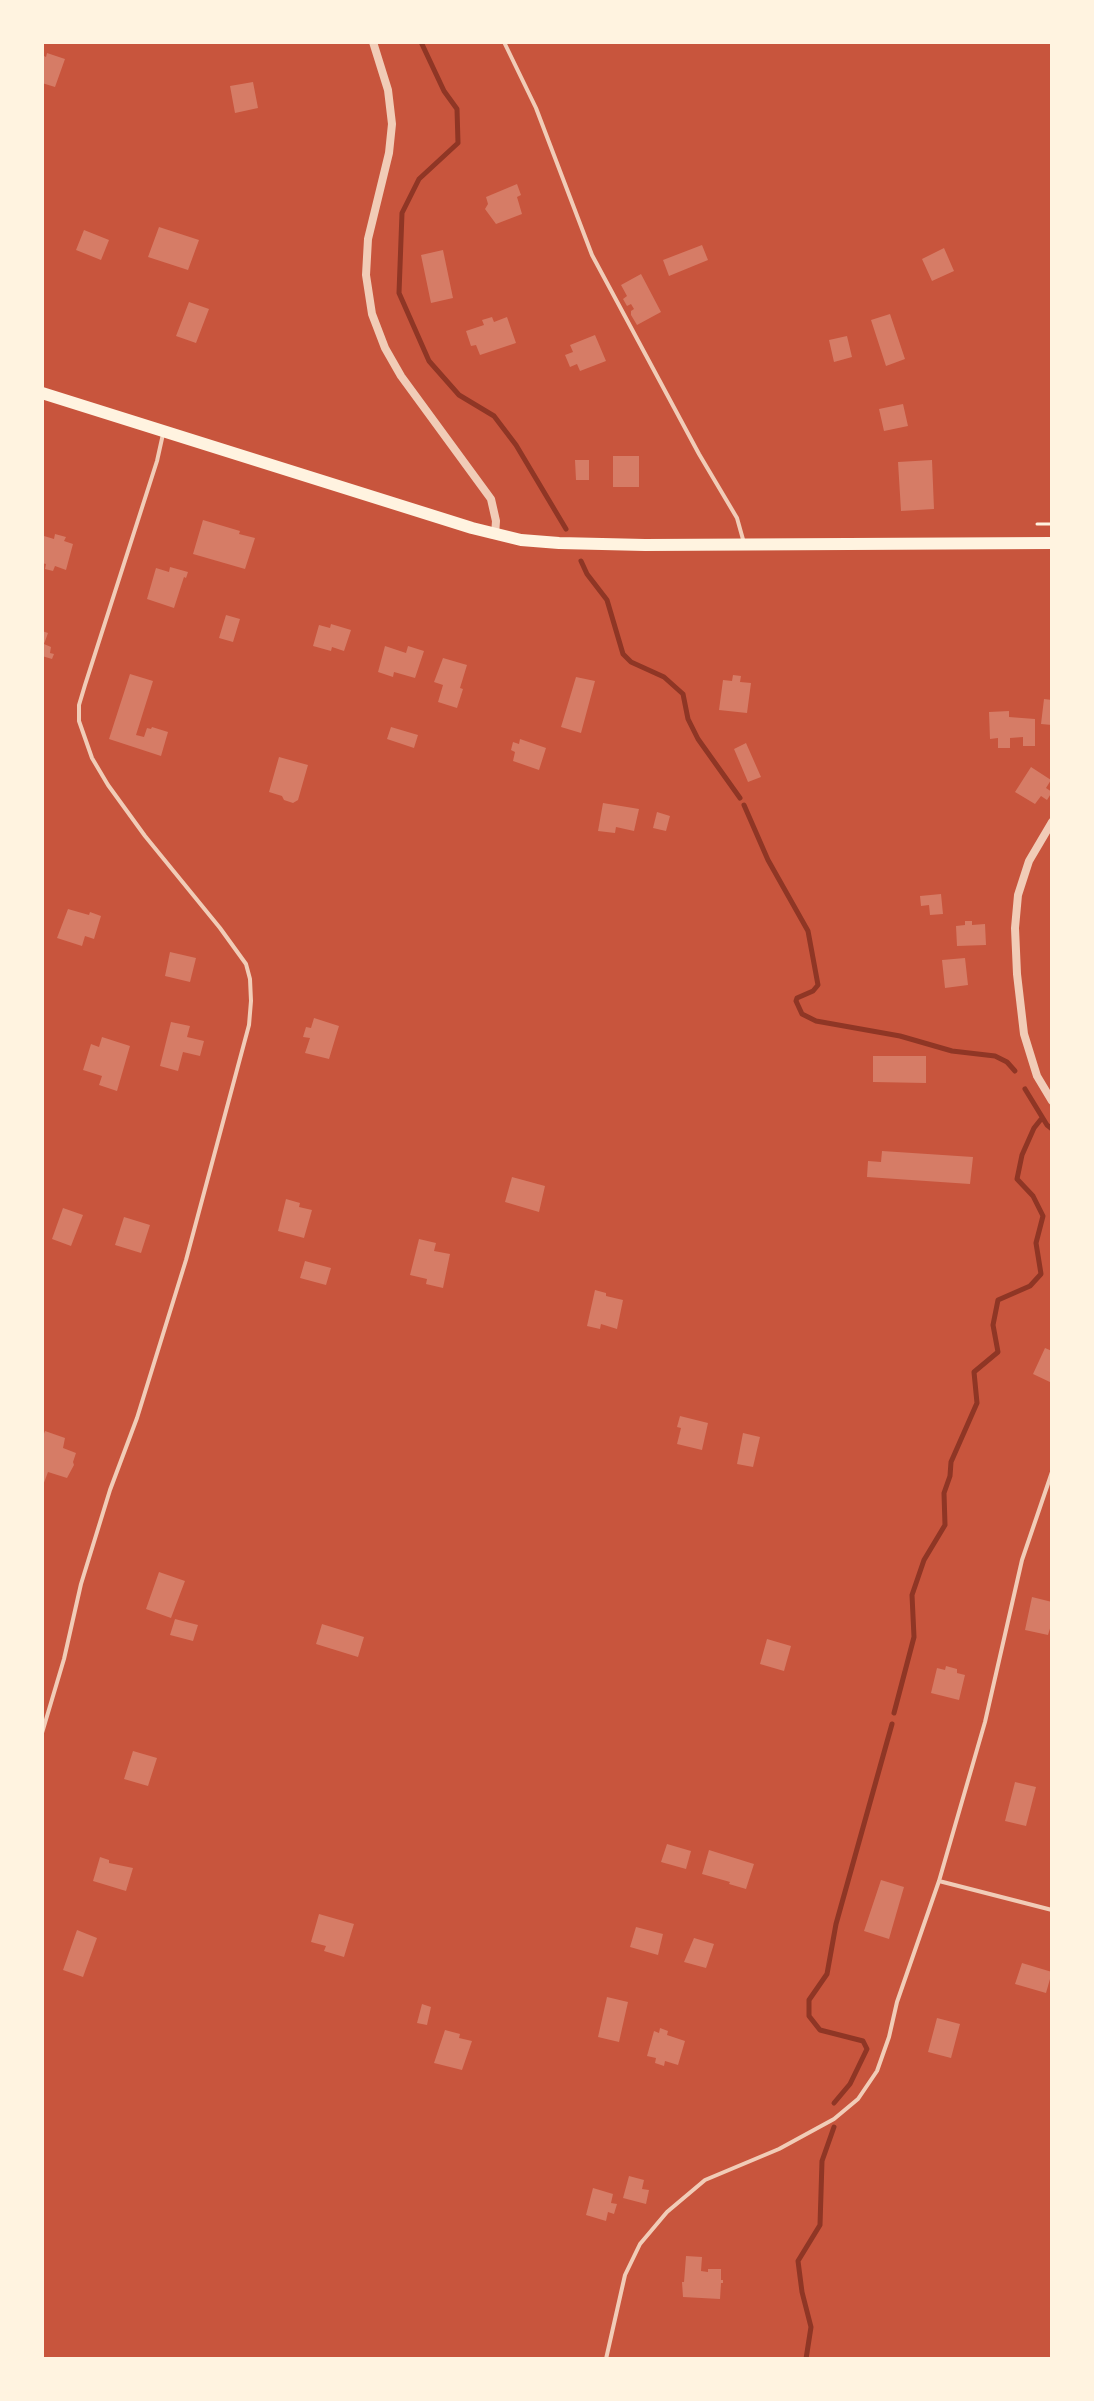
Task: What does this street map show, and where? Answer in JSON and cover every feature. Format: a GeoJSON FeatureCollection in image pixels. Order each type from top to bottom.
{"type":"FeatureCollection","features":[{"type":"Feature","properties":{"kind":"main road"},"geometry":{"type":"LineString","coordinates":[[42,393],[495,535],[531,541],[744,545],[1052,543]]}},
{"type":"Feature","properties":{"kind":"street"},"geometry":{"type":"LineString","coordinates":[[373,42],[388,90],[392,124],[389,153],[368,239],[366,275],[372,314],[385,348],[401,376],[491,499],[496,521],[495,535]]}},
{"type":"Feature","properties":{"kind":"street"},"geometry":{"type":"LineString","coordinates":[[1052,822],[1029,861],[1018,895],[1015,928],[1024,1034],[1037,1076],[1052,1101]]}},
{"type":"Feature","properties":{"kind":"lane"},"geometry":{"type":"LineString","coordinates":[[504,42],[536,108],[592,255],[691,441],[737,518],[744,545]]}},
{"type":"Feature","properties":{"kind":"lane"},"geometry":{"type":"LineString","coordinates":[[42,1733],[64,1659],[81,1584],[186,1260],[249,1025],[250,979],[246,964],[108,785],[92,758],[79,721],[79,705],[157,461],[163,431]]}},
{"type":"Feature","properties":{"kind":"lane"},"geometry":{"type":"LineString","coordinates":[[606,2359],[625,2275],[640,2244],[667,2212],[705,2180],[779,2149],[834,2119],[858,2099],[877,2071],[939,1881],[985,1722],[1022,1560],[1052,1472]]}},
{"type":"Feature","properties":{"kind":"lane"},"geometry":{"type":"LineString","coordinates":[[939,1881],[1052,1910]]}},
{"type":"Feature","properties":{"kind":"path"},"geometry":{"type":"LineString","coordinates":[[1037,524],[1052,524]]}},
{"type":"Feature","properties":{"kind":"building"},"geometry":{"type":"Polygon","coordinates":[[[47,53],[65,59],[55,87],[42,83],[42,55],[46,57],[47,53]]]}},
{"type":"Feature","properties":{"kind":"building"},"geometry":{"type":"Polygon","coordinates":[[[253,82],[258,108],[235,113],[230,86],[253,82]]]}},
{"type":"Feature","properties":{"kind":"building"},"geometry":{"type":"Polygon","coordinates":[[[517,184],[522,214],[496,224],[485,209],[488,204],[486,197],[517,184]]]}},
{"type":"Feature","properties":{"kind":"building"},"geometry":{"type":"Polygon","coordinates":[[[159,227],[199,240],[188,270],[148,257],[159,227]]]}},
{"type":"Feature","properties":{"kind":"building"},"geometry":{"type":"Polygon","coordinates":[[[84,230],[109,240],[101,260],[76,250],[84,230]]]}},
{"type":"Feature","properties":{"kind":"building"},"geometry":{"type":"Polygon","coordinates":[[[702,245],[708,260],[669,276],[663,260],[702,245]]]}},
{"type":"Feature","properties":{"kind":"building"},"geometry":{"type":"Polygon","coordinates":[[[944,248],[954,271],[932,281],[922,259],[944,248]]]}},
{"type":"Feature","properties":{"kind":"building"},"geometry":{"type":"Polygon","coordinates":[[[443,250],[453,298],[431,303],[421,255],[443,250]]]}},
{"type":"Feature","properties":{"kind":"building"},"geometry":{"type":"Polygon","coordinates":[[[641,274],[661,312],[637,325],[631,315],[634,309],[631,304],[627,306],[623,299],[627,296],[621,285],[641,274]]]}},
{"type":"Feature","properties":{"kind":"building"},"geometry":{"type":"Polygon","coordinates":[[[189,302],[209,309],[196,343],[176,336],[189,302]]]}},
{"type":"Feature","properties":{"kind":"building"},"geometry":{"type":"Polygon","coordinates":[[[890,314],[905,359],[886,366],[871,320],[890,314]]]}},
{"type":"Feature","properties":{"kind":"building"},"geometry":{"type":"Polygon","coordinates":[[[492,317],[494,322],[507,317],[516,343],[480,355],[476,345],[471,346],[466,331],[484,325],[482,320],[492,317]]]}},
{"type":"Feature","properties":{"kind":"building"},"geometry":{"type":"Polygon","coordinates":[[[595,335],[606,361],[580,371],[577,364],[570,367],[565,355],[573,352],[570,345],[595,335]]]}},
{"type":"Feature","properties":{"kind":"building"},"geometry":{"type":"Polygon","coordinates":[[[847,336],[852,357],[834,362],[829,340],[847,336]]]}},
{"type":"Feature","properties":{"kind":"building"},"geometry":{"type":"Polygon","coordinates":[[[903,404],[908,426],[884,431],[879,409],[903,404]]]}},
{"type":"Feature","properties":{"kind":"building"},"geometry":{"type":"Polygon","coordinates":[[[613,456],[639,456],[639,487],[613,487],[613,456]]]}},
{"type":"Feature","properties":{"kind":"building"},"geometry":{"type":"Polygon","coordinates":[[[575,460],[589,460],[589,480],[576,480],[575,460]]]}},
{"type":"Feature","properties":{"kind":"building"},"geometry":{"type":"Polygon","coordinates":[[[932,460],[934,509],[901,511],[898,462],[932,460]]]}},
{"type":"Feature","properties":{"kind":"building"},"geometry":{"type":"Polygon","coordinates":[[[203,520],[255,538],[245,569],[193,554],[203,520]]]}},
{"type":"Feature","properties":{"kind":"building"},"geometry":{"type":"Polygon","coordinates":[[[55,534],[66,537],[64,541],[73,544],[66,570],[55,566],[53,571],[45,569],[46,564],[42,563],[44,536],[54,539],[55,534]]]}},
{"type":"Feature","properties":{"kind":"building"},"geometry":{"type":"Polygon","coordinates":[[[170,567],[188,572],[174,608],[147,599],[156,568],[169,572],[170,567]]]}},
{"type":"Feature","properties":{"kind":"building"},"geometry":{"type":"Polygon","coordinates":[[[226,615],[240,619],[233,642],[219,638],[226,615]]]}},
{"type":"Feature","properties":{"kind":"building"},"geometry":{"type":"Polygon","coordinates":[[[331,624],[351,630],[344,651],[313,646],[319,625],[330,628],[331,624]]]}},
{"type":"Feature","properties":{"kind":"building"},"geometry":{"type":"Polygon","coordinates":[[[42,631],[48,633],[44,644],[51,647],[50,653],[54,654],[52,659],[42,656],[42,631]]]}},
{"type":"Feature","properties":{"kind":"building"},"geometry":{"type":"Polygon","coordinates":[[[385,646],[406,653],[408,646],[424,651],[415,678],[394,672],[393,677],[378,672],[385,646]]]}},
{"type":"Feature","properties":{"kind":"building"},"geometry":{"type":"Polygon","coordinates":[[[443,658],[467,665],[457,708],[438,702],[443,685],[434,682],[443,658]]]}},
{"type":"Feature","properties":{"kind":"building"},"geometry":{"type":"Polygon","coordinates":[[[130,674],[153,681],[136,735],[144,737],[147,728],[152,727],[168,732],[161,756],[109,739],[130,674]]]}},
{"type":"Feature","properties":{"kind":"building"},"geometry":{"type":"Polygon","coordinates":[[[733,675],[741,676],[740,682],[751,683],[747,713],[719,710],[723,680],[732,681],[733,675]]]}},
{"type":"Feature","properties":{"kind":"building"},"geometry":{"type":"Polygon","coordinates":[[[576,677],[595,681],[581,733],[561,727],[576,677]]]}},
{"type":"Feature","properties":{"kind":"building"},"geometry":{"type":"Polygon","coordinates":[[[1044,699],[1052,700],[1052,725],[1041,724],[1044,699]]]}},
{"type":"Feature","properties":{"kind":"building"},"geometry":{"type":"Polygon","coordinates":[[[1009,711],[1009,717],[1035,719],[1035,746],[1023,746],[1023,737],[1010,738],[1010,748],[998,748],[998,738],[990,739],[989,712],[1009,711]]]}},
{"type":"Feature","properties":{"kind":"building"},"geometry":{"type":"Polygon","coordinates":[[[391,727],[418,735],[414,748],[387,739],[391,727]]]}},
{"type":"Feature","properties":{"kind":"building"},"geometry":{"type":"Polygon","coordinates":[[[520,739],[546,748],[539,770],[513,761],[513,742],[519,744],[520,739]]]}},
{"type":"Feature","properties":{"kind":"building"},"geometry":{"type":"Polygon","coordinates":[[[746,743],[761,777],[748,782],[734,749],[746,743]]]}},
{"type":"Feature","properties":{"kind":"building"},"geometry":{"type":"Polygon","coordinates":[[[279,757],[308,765],[298,800],[293,803],[269,792],[279,757]]]}},
{"type":"Feature","properties":{"kind":"building"},"geometry":{"type":"Polygon","coordinates":[[[1031,767],[1051,780],[1046,788],[1052,792],[1047,800],[1041,796],[1035,804],[1015,792],[1031,767]]]}},
{"type":"Feature","properties":{"kind":"building"},"geometry":{"type":"Polygon","coordinates":[[[603,803],[639,809],[634,831],[616,827],[615,833],[598,831],[603,803]]]}},
{"type":"Feature","properties":{"kind":"building"},"geometry":{"type":"Polygon","coordinates":[[[657,812],[670,816],[666,831],[653,828],[657,812]]]}},
{"type":"Feature","properties":{"kind":"building"},"geometry":{"type":"Polygon","coordinates":[[[941,894],[943,914],[930,915],[929,905],[921,906],[920,896],[941,894]]]}},
{"type":"Feature","properties":{"kind":"building"},"geometry":{"type":"Polygon","coordinates":[[[68,909],[101,916],[94,939],[85,936],[82,946],[57,938],[68,909]]]}},
{"type":"Feature","properties":{"kind":"building"},"geometry":{"type":"Polygon","coordinates":[[[965,921],[972,921],[972,925],[985,924],[986,945],[957,946],[956,926],[965,925],[965,921]]]}},
{"type":"Feature","properties":{"kind":"building"},"geometry":{"type":"Polygon","coordinates":[[[170,952],[196,958],[190,982],[165,976],[170,952]]]}},
{"type":"Feature","properties":{"kind":"building"},"geometry":{"type":"Polygon","coordinates":[[[965,958],[968,985],[945,988],[942,960],[965,958]]]}},
{"type":"Feature","properties":{"kind":"building"},"geometry":{"type":"Polygon","coordinates":[[[314,1018],[339,1026],[329,1059],[305,1053],[310,1038],[303,1037],[306,1027],[311,1028],[314,1018]]]}},
{"type":"Feature","properties":{"kind":"building"},"geometry":{"type":"Polygon","coordinates":[[[171,1022],[190,1026],[187,1037],[204,1041],[200,1056],[183,1052],[178,1071],[160,1066],[171,1022]]]}},
{"type":"Feature","properties":{"kind":"building"},"geometry":{"type":"Polygon","coordinates":[[[102,1037],[130,1046],[117,1091],[99,1085],[102,1076],[83,1070],[91,1044],[99,1047],[102,1037]]]}},
{"type":"Feature","properties":{"kind":"building"},"geometry":{"type":"Polygon","coordinates":[[[873,1056],[926,1056],[926,1083],[873,1082],[873,1056]]]}},
{"type":"Feature","properties":{"kind":"building"},"geometry":{"type":"Polygon","coordinates":[[[882,1151],[973,1157],[970,1184],[867,1177],[868,1161],[881,1162],[882,1151]]]}},
{"type":"Feature","properties":{"kind":"building"},"geometry":{"type":"Polygon","coordinates":[[[512,1177],[545,1186],[539,1212],[505,1202],[512,1177]]]}},
{"type":"Feature","properties":{"kind":"building"},"geometry":{"type":"Polygon","coordinates":[[[286,1199],[312,1210],[304,1238],[278,1231],[286,1199]]]}},
{"type":"Feature","properties":{"kind":"building"},"geometry":{"type":"Polygon","coordinates":[[[63,1208],[83,1215],[71,1246],[52,1239],[63,1208]]]}},
{"type":"Feature","properties":{"kind":"building"},"geometry":{"type":"Polygon","coordinates":[[[124,1217],[150,1225],[141,1253],[115,1245],[124,1217]]]}},
{"type":"Feature","properties":{"kind":"building"},"geometry":{"type":"Polygon","coordinates":[[[419,1239],[436,1243],[434,1251],[450,1254],[443,1288],[426,1284],[427,1279],[410,1275],[419,1239]]]}},
{"type":"Feature","properties":{"kind":"building"},"geometry":{"type":"Polygon","coordinates":[[[305,1261],[331,1268],[326,1285],[300,1278],[305,1261]]]}},
{"type":"Feature","properties":{"kind":"building"},"geometry":{"type":"Polygon","coordinates":[[[595,1290],[623,1300],[617,1329],[601,1324],[600,1329],[587,1326],[595,1290]]]}},
{"type":"Feature","properties":{"kind":"building"},"geometry":{"type":"Polygon","coordinates":[[[1045,1348],[1052,1351],[1052,1383],[1033,1374],[1045,1348]]]}},
{"type":"Feature","properties":{"kind":"building"},"geometry":{"type":"Polygon","coordinates":[[[680,1416],[708,1423],[702,1450],[677,1444],[680,1416]]]}},
{"type":"Feature","properties":{"kind":"building"},"geometry":{"type":"Polygon","coordinates":[[[45,1431],[65,1438],[63,1448],[76,1453],[67,1478],[48,1472],[42,1488],[42,1439],[45,1431]]]}},
{"type":"Feature","properties":{"kind":"building"},"geometry":{"type":"Polygon","coordinates":[[[743,1433],[760,1437],[753,1467],[737,1464],[743,1433]]]}},
{"type":"Feature","properties":{"kind":"building"},"geometry":{"type":"Polygon","coordinates":[[[159,1572],[185,1581],[171,1618],[146,1609],[159,1572]]]}},
{"type":"Feature","properties":{"kind":"building"},"geometry":{"type":"Polygon","coordinates":[[[1032,1597],[1052,1602],[1052,1622],[1048,1635],[1025,1630],[1032,1597]]]}},
{"type":"Feature","properties":{"kind":"building"},"geometry":{"type":"Polygon","coordinates":[[[175,1619],[198,1625],[193,1641],[170,1635],[175,1619]]]}},
{"type":"Feature","properties":{"kind":"building"},"geometry":{"type":"Polygon","coordinates":[[[322,1624],[364,1637],[358,1657],[316,1644],[322,1624]]]}},
{"type":"Feature","properties":{"kind":"building"},"geometry":{"type":"Polygon","coordinates":[[[767,1639],[791,1646],[784,1671],[760,1664],[767,1639]]]}},
{"type":"Feature","properties":{"kind":"building"},"geometry":{"type":"Polygon","coordinates":[[[946,1666],[965,1675],[959,1700],[931,1693],[937,1668],[945,1670],[946,1666]]]}},
{"type":"Feature","properties":{"kind":"building"},"geometry":{"type":"Polygon","coordinates":[[[133,1751],[157,1758],[148,1786],[124,1779],[133,1751]]]}},
{"type":"Feature","properties":{"kind":"building"},"geometry":{"type":"Polygon","coordinates":[[[1015,1782],[1036,1787],[1026,1826],[1005,1821],[1015,1782]]]}},
{"type":"Feature","properties":{"kind":"building"},"geometry":{"type":"Polygon","coordinates":[[[667,1844],[691,1851],[686,1869],[661,1862],[667,1844]]]}},
{"type":"Feature","properties":{"kind":"building"},"geometry":{"type":"Polygon","coordinates":[[[709,1850],[754,1864],[746,1889],[702,1874],[709,1850]]]}},
{"type":"Feature","properties":{"kind":"building"},"geometry":{"type":"Polygon","coordinates":[[[100,1857],[109,1860],[109,1863],[133,1868],[126,1891],[93,1881],[100,1857]]]}},
{"type":"Feature","properties":{"kind":"building"},"geometry":{"type":"Polygon","coordinates":[[[881,1880],[904,1887],[889,1939],[864,1931],[881,1880]]]}},
{"type":"Feature","properties":{"kind":"building"},"geometry":{"type":"Polygon","coordinates":[[[319,1914],[354,1924],[344,1957],[324,1951],[326,1946],[311,1942],[319,1914]]]}},
{"type":"Feature","properties":{"kind":"building"},"geometry":{"type":"Polygon","coordinates":[[[636,1927],[663,1934],[658,1955],[630,1947],[636,1927]]]}},
{"type":"Feature","properties":{"kind":"building"},"geometry":{"type":"Polygon","coordinates":[[[77,1930],[97,1938],[83,1977],[63,1970],[77,1930]]]}},
{"type":"Feature","properties":{"kind":"building"},"geometry":{"type":"Polygon","coordinates":[[[694,1938],[714,1944],[706,1968],[684,1962],[694,1938]]]}},
{"type":"Feature","properties":{"kind":"building"},"geometry":{"type":"Polygon","coordinates":[[[1022,1963],[1052,1972],[1046,1993],[1015,1984],[1022,1963]]]}},
{"type":"Feature","properties":{"kind":"building"},"geometry":{"type":"Polygon","coordinates":[[[607,1997],[628,2002],[619,2042],[598,2037],[607,1997]]]}},
{"type":"Feature","properties":{"kind":"building"},"geometry":{"type":"Polygon","coordinates":[[[422,2004],[431,2007],[427,2025],[417,2023],[422,2004]]]}},
{"type":"Feature","properties":{"kind":"building"},"geometry":{"type":"Polygon","coordinates":[[[937,2018],[960,2024],[951,2058],[928,2052],[937,2018]]]}},
{"type":"Feature","properties":{"kind":"building"},"geometry":{"type":"Polygon","coordinates":[[[660,2028],[668,2031],[667,2035],[685,2041],[678,2065],[665,2061],[664,2066],[655,2063],[656,2058],[647,2056],[654,2031],[659,2033],[660,2028]]]}},
{"type":"Feature","properties":{"kind":"building"},"geometry":{"type":"Polygon","coordinates":[[[445,2030],[472,2041],[462,2070],[434,2063],[445,2030]]]}},
{"type":"Feature","properties":{"kind":"building"},"geometry":{"type":"Polygon","coordinates":[[[629,2176],[644,2180],[642,2189],[649,2190],[646,2204],[623,2198],[629,2176]]]}},
{"type":"Feature","properties":{"kind":"building"},"geometry":{"type":"Polygon","coordinates":[[[593,2188],[613,2194],[611,2203],[617,2204],[614,2214],[608,2212],[606,2221],[586,2215],[593,2188]]]}},
{"type":"Feature","properties":{"kind":"building"},"geometry":{"type":"Polygon","coordinates":[[[686,2256],[702,2257],[701,2271],[721,2269],[723,2283],[720,2299],[683,2297],[686,2256]]]}},
{"type":"Feature","properties":{"kind":"waterway"},"geometry":{"type":"LineString","coordinates":[[421,42],[444,91],[457,109],[458,143],[419,179],[402,213],[399,293],[429,361],[459,395],[494,416],[516,445],[566,529]]}},
{"type":"Feature","properties":{"kind":"waterway"},"geometry":{"type":"LineString","coordinates":[[581,561],[607,600],[623,654],[631,662],[664,677],[683,694],[688,719],[698,739],[740,798]]}},
{"type":"Feature","properties":{"kind":"waterway"},"geometry":{"type":"LineString","coordinates":[[744,805],[768,860],[808,931],[818,985],[813,991],[797,998],[802,1014],[816,1021],[900,1036],[952,1051],[995,1056],[1015,1071]]}},
{"type":"Feature","properties":{"kind":"waterway"},"geometry":{"type":"LineString","coordinates":[[1025,1089],[1052,1129]]}},
{"type":"Feature","properties":{"kind":"waterway"},"geometry":{"type":"LineString","coordinates":[[894,1713],[914,1637],[912,1595],[924,1560],[945,1525],[944,1493],[951,1462],[977,1403],[974,1372],[998,1352],[993,1325],[998,1300],[1030,1286],[1041,1274],[1036,1243],[1043,1216],[1033,1196],[1017,1179],[1022,1155],[1042,1118]]}},
{"type":"Feature","properties":{"kind":"waterway"},"geometry":{"type":"LineString","coordinates":[[834,2103],[850,2084],[867,2049],[863,2041],[820,2030],[809,2016],[809,2000],[827,1974],[836,1924],[892,1724]]}},
{"type":"Feature","properties":{"kind":"waterway"},"geometry":{"type":"LineString","coordinates":[[806,2359],[811,2327],[798,2261],[820,2225],[822,2161],[834,2127]]}}]}
